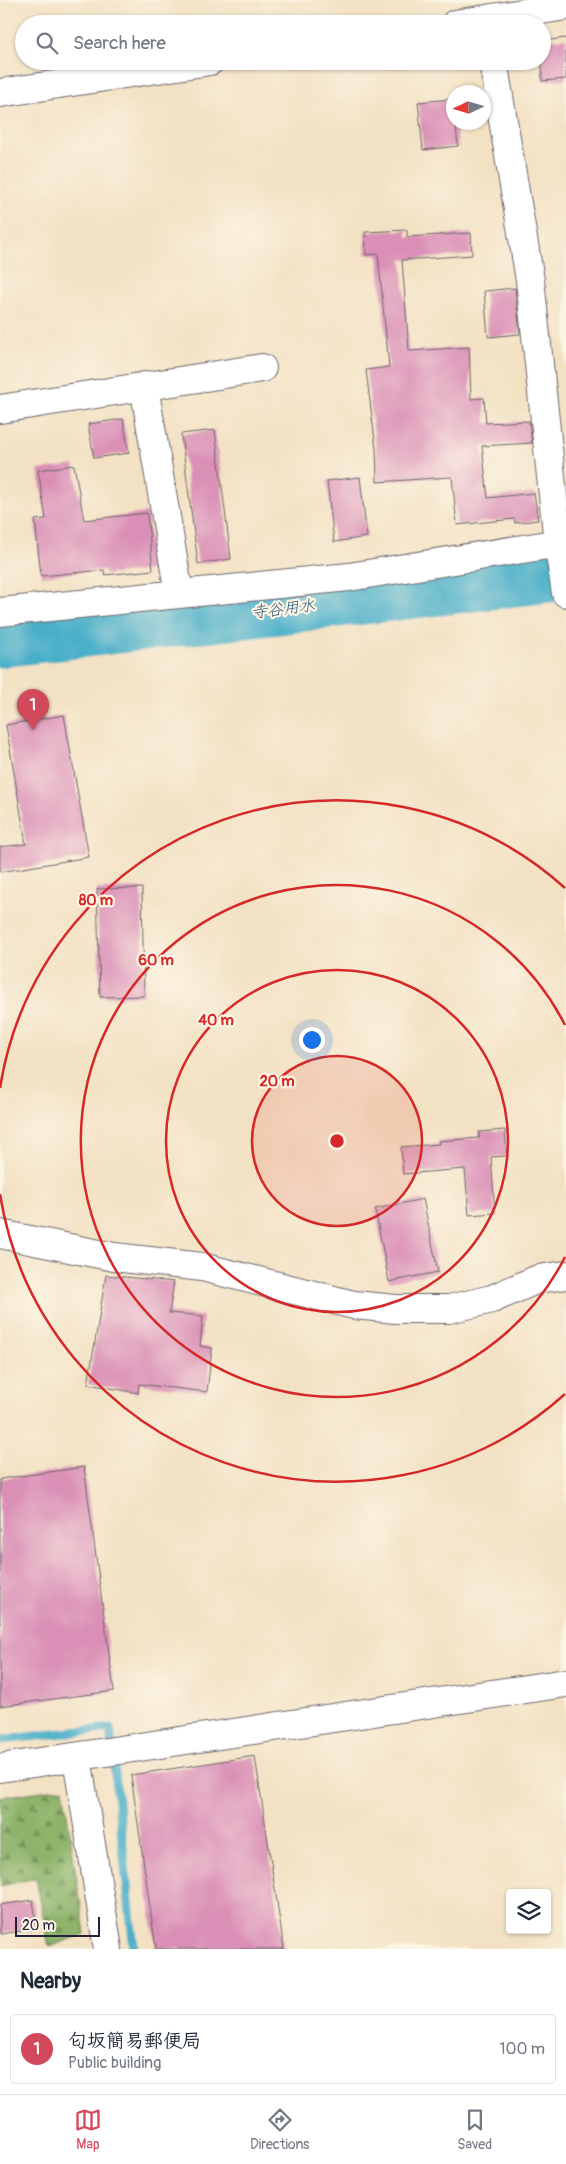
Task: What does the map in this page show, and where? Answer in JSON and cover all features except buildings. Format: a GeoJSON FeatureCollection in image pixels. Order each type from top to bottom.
{"type":"FeatureCollection","features":[{"type":"Feature","properties":{"kind":"street"},"geometry":{"type":"LineString","coordinates":[[518,15],[566,6]]}},
{"type":"Feature","properties":{"kind":"street"},"geometry":{"type":"LineString","coordinates":[[0,93],[151,70]]}},
{"type":"Feature","properties":{"kind":"street"},"geometry":{"type":"LineString","coordinates":[[495,70],[530,280],[562,542],[566,593]]}},
{"type":"Feature","properties":{"kind":"street"},"geometry":{"type":"LineString","coordinates":[[0,409],[262,368]]}},
{"type":"Feature","properties":{"kind":"street"},"geometry":{"type":"LineString","coordinates":[[144,386],[179,594]]}},
{"type":"Feature","properties":{"kind":"street"},"geometry":{"type":"LineString","coordinates":[[0,612],[349,577],[562,542]]}},
{"type":"Feature","properties":{"kind":"street"},"geometry":{"type":"LineString","coordinates":[[0,1234],[114,1257],[202,1267],[354,1305],[396,1309],[449,1309],[492,1299],[538,1279],[566,1275]]}},
{"type":"Feature","properties":{"kind":"street"},"geometry":{"type":"LineString","coordinates":[[0,1768],[77,1758],[566,1683]]}},
{"type":"Feature","properties":{"kind":"street"},"geometry":{"type":"LineString","coordinates":[[77,1758],[108,1949]]}},
{"type":"Feature","properties":{"kind":"green space"},"geometry":{"type":"Polygon","coordinates":[[[63,1788],[85,1934],[49,1947],[36,1878],[0,1886],[0,1797],[63,1788]]]}},
{"type":"Feature","properties":{"kind":"waterway","name":"寺谷用水"},"geometry":{"type":"LineString","coordinates":[[0,642],[566,575]]}},
{"type":"Feature","properties":{"kind":"waterway"},"geometry":{"type":"LineString","coordinates":[[0,1740],[110,1728],[134,1949]]}},
{"type":"Feature","properties":{"kind":"place","name":"匂坂簡易郵便局"},"geometry":{"type":"Point","coordinates":[33,730]}}]}
